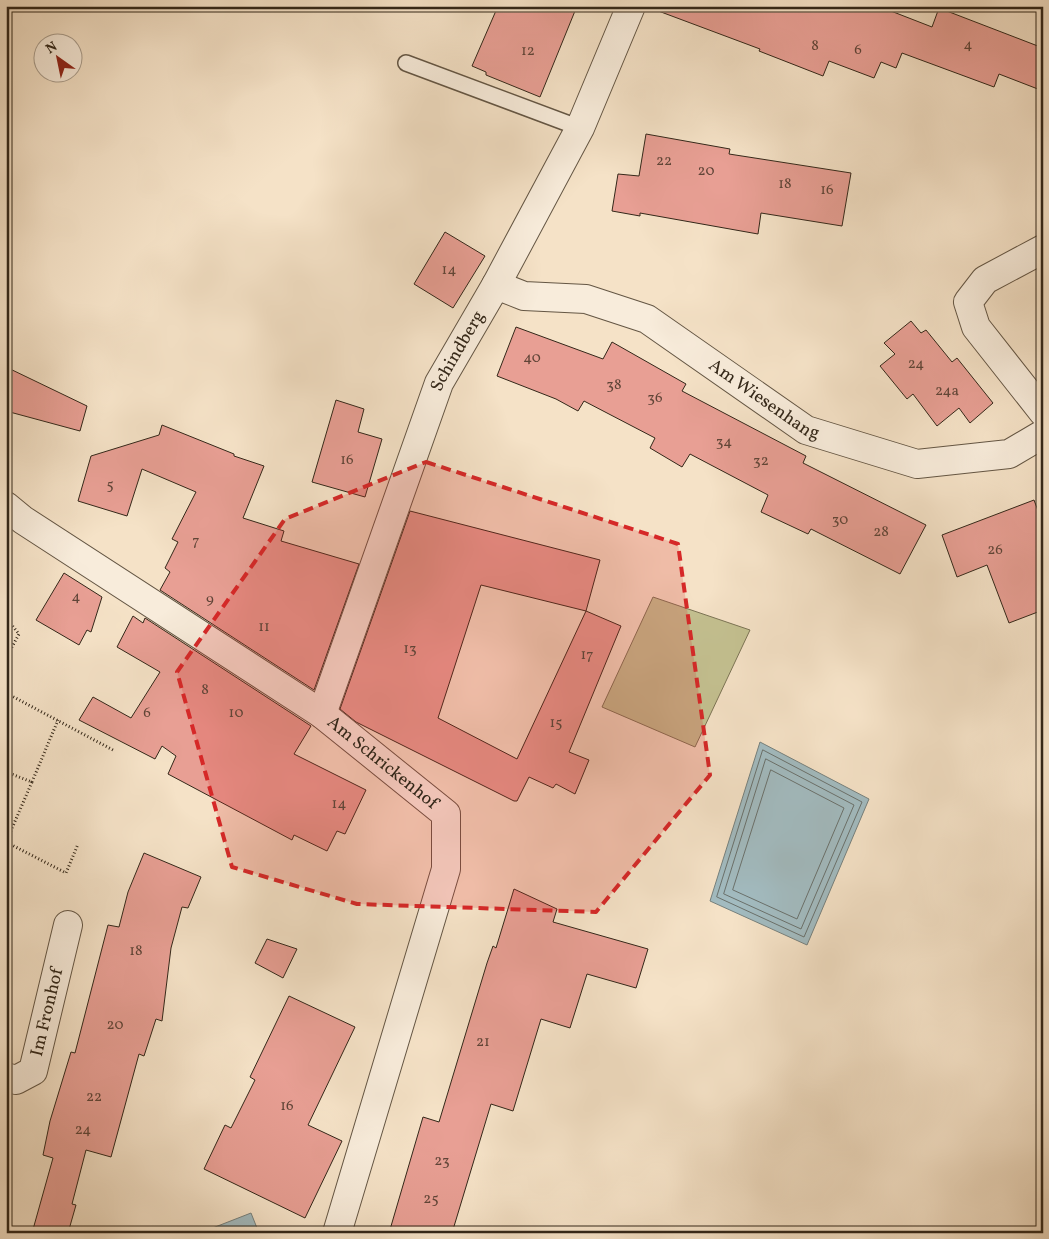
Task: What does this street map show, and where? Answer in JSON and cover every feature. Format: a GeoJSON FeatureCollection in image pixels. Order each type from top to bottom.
{"type":"FeatureCollection","features":[{"type":"Feature","properties":{"kind":"street","name":"Schindberg"},"geometry":{"type":"LineString","coordinates":[[322,714],[439,383],[496,285],[580,128],[631,6]]}},
{"type":"Feature","properties":{"kind":"street"},"geometry":{"type":"LineString","coordinates":[[1043,249],[985,280],[968,302],[976,327],[1043,412]]}},
{"type":"Feature","properties":{"kind":"street","name":"Am Wiesenhang"},"geometry":{"type":"LineString","coordinates":[[496,285],[524,296],[586,299],[647,319],[806,430],[916,464],[1009,454],[1043,434]]}},
{"type":"Feature","properties":{"kind":"street","name":"Am Schrickenhof"},"geometry":{"type":"LineString","coordinates":[[12,517],[322,714],[446,814],[446,869],[337,1233]]}},
{"type":"Feature","properties":{"kind":"street","name":"Im Fronhof"},"geometry":{"type":"LineString","coordinates":[[6,1077],[16,1080],[32,1071],[68,925]]}},
{"type":"Feature","properties":{"kind":"lane"},"geometry":{"type":"LineString","coordinates":[[406,63],[580,128]]}},
{"type":"Feature","properties":{"kind":"path"},"geometry":{"type":"LineString","coordinates":[[6,618],[19,634],[6,658]]}},
{"type":"Feature","properties":{"kind":"path"},"geometry":{"type":"LineString","coordinates":[[6,672],[8,694],[6,700]]}},
{"type":"Feature","properties":{"kind":"path"},"geometry":{"type":"LineString","coordinates":[[8,694],[113,750]]}},
{"type":"Feature","properties":{"kind":"path"},"geometry":{"type":"LineString","coordinates":[[58,720],[6,842],[66,873],[78,844]]}},
{"type":"Feature","properties":{"kind":"path"},"geometry":{"type":"LineString","coordinates":[[6,772],[32,782]]}},
{"type":"Feature","properties":{"kind":"highlighted area"},"geometry":{"type":"Polygon","coordinates":[[[426,462],[678,544],[710,775],[596,912],[357,904],[232,867],[177,672],[285,519],[426,462]]]}},
{"type":"Feature","properties":{"kind":"shaded area"},"geometry":{"type":"Polygon","coordinates":[[[653,597],[750,630],[695,747],[602,707],[653,597]]]}},
{"type":"Feature","properties":{"kind":"water"},"geometry":{"type":"Polygon","coordinates":[[[760,742],[869,799],[807,945],[710,901],[760,742]]]}},
{"type":"Feature","properties":{"kind":"water"},"geometry":{"type":"Polygon","coordinates":[[[251,1213],[259,1233],[212,1233],[210,1229],[251,1213]]]}},
{"type":"Feature","properties":{"kind":"building"},"geometry":{"type":"Polygon","coordinates":[[[498,6],[577,6],[540,97],[486,75],[486,72],[472,66],[498,6]]]}},
{"type":"Feature","properties":{"kind":"building"},"geometry":{"type":"Polygon","coordinates":[[[653,6],[878,6],[932,27],[939,8],[1043,48],[1043,91],[999,74],[994,87],[902,53],[896,68],[881,62],[874,78],[829,61],[823,76],[759,51],[760,49],[653,9],[653,6]]]}},
{"type":"Feature","properties":{"kind":"building"},"geometry":{"type":"Polygon","coordinates":[[[646,134],[730,149],[729,154],[851,173],[842,226],[761,213],[758,234],[640,213],[640,216],[612,211],[618,174],[639,176],[646,134]]]}},
{"type":"Feature","properties":{"kind":"building"},"geometry":{"type":"Polygon","coordinates":[[[445,232],[485,256],[453,308],[414,284],[445,232]]]}},
{"type":"Feature","properties":{"kind":"building"},"geometry":{"type":"Polygon","coordinates":[[[911,321],[921,333],[926,330],[952,362],[957,358],[993,403],[970,423],[959,408],[937,426],[913,394],[907,399],[880,366],[895,354],[884,343],[911,321]]]}},
{"type":"Feature","properties":{"kind":"building"},"geometry":{"type":"Polygon","coordinates":[[[516,327],[603,359],[612,342],[686,384],[682,391],[806,456],[803,463],[926,525],[900,574],[811,529],[808,534],[761,512],[768,495],[690,454],[682,467],[650,448],[655,438],[584,401],[578,411],[556,399],[497,376],[516,327]]]}},
{"type":"Feature","properties":{"kind":"building"},"geometry":{"type":"Polygon","coordinates":[[[6,367],[87,406],[80,431],[6,411],[6,367]]]}},
{"type":"Feature","properties":{"kind":"building"},"geometry":{"type":"Polygon","coordinates":[[[336,400],[364,409],[358,432],[382,439],[365,497],[312,482],[336,400]]]}},
{"type":"Feature","properties":{"kind":"building"},"geometry":{"type":"Polygon","coordinates":[[[162,425],[234,454],[234,456],[264,466],[243,518],[284,531],[281,541],[359,564],[314,690],[160,590],[170,572],[165,568],[178,542],[172,539],[196,492],[142,469],[127,516],[78,501],[91,456],[159,435],[162,425]]]}},
{"type":"Feature","properties":{"kind":"building"},"geometry":{"type":"Polygon","coordinates":[[[1034,500],[1043,524],[1043,610],[1009,623],[987,565],[957,577],[942,535],[1034,500]]]}},
{"type":"Feature","properties":{"kind":"building"},"geometry":{"type":"Polygon","coordinates":[[[410,511],[600,560],[586,611],[621,626],[569,752],[589,760],[575,794],[556,784],[553,788],[529,777],[517,801],[514,801],[356,722],[340,709],[410,511]],[[481,585],[438,718],[517,759],[586,611],[481,585]]]}},
{"type":"Feature","properties":{"kind":"building"},"geometry":{"type":"Polygon","coordinates":[[[64,573],[102,597],[91,632],[87,630],[79,645],[36,620],[64,573]]]}},
{"type":"Feature","properties":{"kind":"building"},"geometry":{"type":"Polygon","coordinates":[[[133,616],[143,623],[145,618],[311,726],[294,754],[366,790],[345,834],[337,831],[327,851],[294,835],[292,840],[168,774],[176,756],[162,746],[155,759],[79,720],[93,697],[131,718],[160,672],[117,647],[133,616]]]}},
{"type":"Feature","properties":{"kind":"building"},"geometry":{"type":"Polygon","coordinates":[[[144,853],[201,877],[188,908],[182,907],[171,948],[162,1021],[156,1019],[144,1056],[139,1054],[111,1157],[86,1150],[72,1204],[76,1205],[68,1233],[32,1233],[53,1158],[43,1155],[50,1121],[71,1052],[75,1053],[108,925],[119,927],[128,892],[144,853]]]}},
{"type":"Feature","properties":{"kind":"building"},"geometry":{"type":"Polygon","coordinates":[[[514,889],[557,909],[553,922],[648,949],[636,988],[587,974],[570,1028],[541,1019],[513,1111],[491,1104],[452,1233],[389,1233],[423,1117],[439,1122],[487,963],[493,946],[496,948],[514,889]]]}},
{"type":"Feature","properties":{"kind":"building"},"geometry":{"type":"Polygon","coordinates":[[[267,939],[297,949],[283,978],[255,963],[267,939]]]}},
{"type":"Feature","properties":{"kind":"building"},"geometry":{"type":"Polygon","coordinates":[[[289,996],[355,1027],[308,1125],[342,1141],[305,1218],[204,1169],[225,1125],[231,1128],[255,1080],[250,1077],[289,996]]]}}]}
